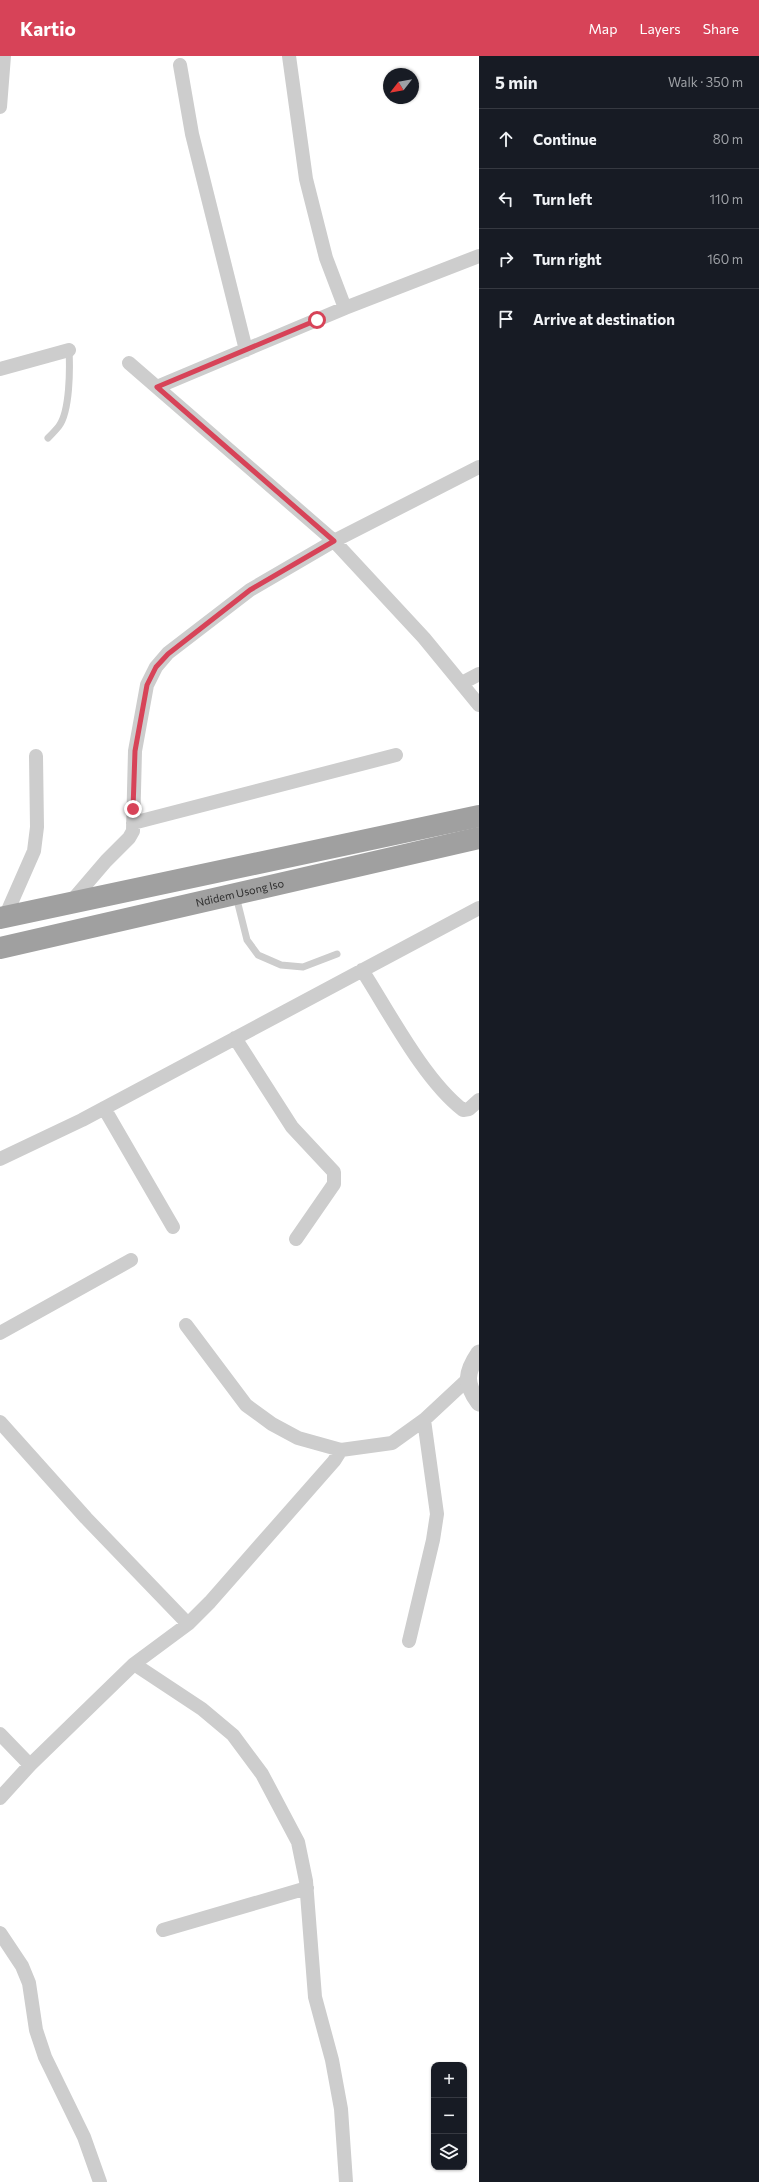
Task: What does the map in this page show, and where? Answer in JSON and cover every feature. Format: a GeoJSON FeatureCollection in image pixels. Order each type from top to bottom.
{"type":"FeatureCollection","features":[{"type":"Feature","properties":{"kind":"highway"},"geometry":{"type":"LineString","coordinates":[[3,917],[479,816]]}},
{"type":"Feature","properties":{"kind":"highway","name":"Ndidem Usong Iso"},"geometry":{"type":"LineString","coordinates":[[0,948],[479,838]]}},
{"type":"Feature","properties":{"kind":"street"},"geometry":{"type":"LineString","coordinates":[[0,106],[4,56]]}},
{"type":"Feature","properties":{"kind":"street"},"geometry":{"type":"LineString","coordinates":[[289,56],[306,179],[326,258],[345,308]]}},
{"type":"Feature","properties":{"kind":"street"},"geometry":{"type":"LineString","coordinates":[[180,66],[192,134],[246,350]]}},
{"type":"Feature","properties":{"kind":"street"},"geometry":{"type":"LineString","coordinates":[[157,387],[345,308],[479,256]]}},
{"type":"Feature","properties":{"kind":"street"},"geometry":{"type":"LineString","coordinates":[[0,369],[68,350]]}},
{"type":"Feature","properties":{"kind":"street"},"geometry":{"type":"LineString","coordinates":[[129,363],[334,541],[424,638],[479,705]]}},
{"type":"Feature","properties":{"kind":"street"},"geometry":{"type":"LineString","coordinates":[[70,903],[106,861],[129,838],[133,831],[135,751],[147,685],[156,667],[168,654],[250,590],[334,541],[479,467]]}},
{"type":"Feature","properties":{"kind":"street"},"geometry":{"type":"LineString","coordinates":[[462,683],[479,674]]}},
{"type":"Feature","properties":{"kind":"street"},"geometry":{"type":"LineString","coordinates":[[133,823],[396,755]]}},
{"type":"Feature","properties":{"kind":"street"},"geometry":{"type":"LineString","coordinates":[[3,917],[34,851],[37,827],[36,756]]}},
{"type":"Feature","properties":{"kind":"street"},"geometry":{"type":"LineString","coordinates":[[0,1159],[104,1108],[479,908]]}},
{"type":"Feature","properties":{"kind":"street"},"geometry":{"type":"LineString","coordinates":[[362,970],[419,1060],[455,1104],[464,1110],[469,1109],[479,1100]]}},
{"type":"Feature","properties":{"kind":"street"},"geometry":{"type":"LineString","coordinates":[[235,1038],[292,1127],[334,1172],[334,1184],[296,1240]]}},
{"type":"Feature","properties":{"kind":"street"},"geometry":{"type":"LineString","coordinates":[[104,1108],[173,1227]]}},
{"type":"Feature","properties":{"kind":"street"},"geometry":{"type":"LineString","coordinates":[[0,1333],[131,1260]]}},
{"type":"Feature","properties":{"kind":"street"},"geometry":{"type":"LineString","coordinates":[[186,1325],[246,1406],[272,1424],[298,1438],[341,1450],[392,1442],[424,1420],[468,1380]]}},
{"type":"Feature","properties":{"kind":"street"},"geometry":{"type":"LineString","coordinates":[[479,1353],[469,1368],[468,1380],[474,1397],[479,1403]]}},
{"type":"Feature","properties":{"kind":"street"},"geometry":{"type":"LineString","coordinates":[[410,1641],[433,1540],[437,1514],[424,1420]]}},
{"type":"Feature","properties":{"kind":"street"},"geometry":{"type":"LineString","coordinates":[[0,1422],[86,1518],[188,1624]]}},
{"type":"Feature","properties":{"kind":"street"},"geometry":{"type":"LineString","coordinates":[[0,1798],[30,1765],[134,1664],[188,1624],[334,1461],[341,1450]]}},
{"type":"Feature","properties":{"kind":"street"},"geometry":{"type":"LineString","coordinates":[[134,1664],[202,1709],[233,1735],[262,1774],[298,1842],[307,1888],[315,1997],[332,2060],[341,2109],[346,2182]]}},
{"type":"Feature","properties":{"kind":"street"},"geometry":{"type":"LineString","coordinates":[[0,1734],[30,1765]]}},
{"type":"Feature","properties":{"kind":"street"},"geometry":{"type":"LineString","coordinates":[[163,1930],[307,1888]]}},
{"type":"Feature","properties":{"kind":"street"},"geometry":{"type":"LineString","coordinates":[[0,1933],[22,1966],[29,1983],[36,2030],[45,2057],[84,2136],[100,2182]]}},
{"type":"Feature","properties":{"kind":"lane"},"geometry":{"type":"LineString","coordinates":[[48,438],[60,425],[65,407],[70,367],[68,350]]}},
{"type":"Feature","properties":{"kind":"lane"},"geometry":{"type":"LineString","coordinates":[[235,894],[247,940],[258,954],[281,965],[303,967],[338,954]]}},
{"type":"Feature","properties":{"kind":"route"},"geometry":{"type":"LineString","coordinates":[[133,809],[135,751],[147,685],[156,667],[168,654],[250,590],[334,541],[248,464],[157,387],[317,320]]}}]}
